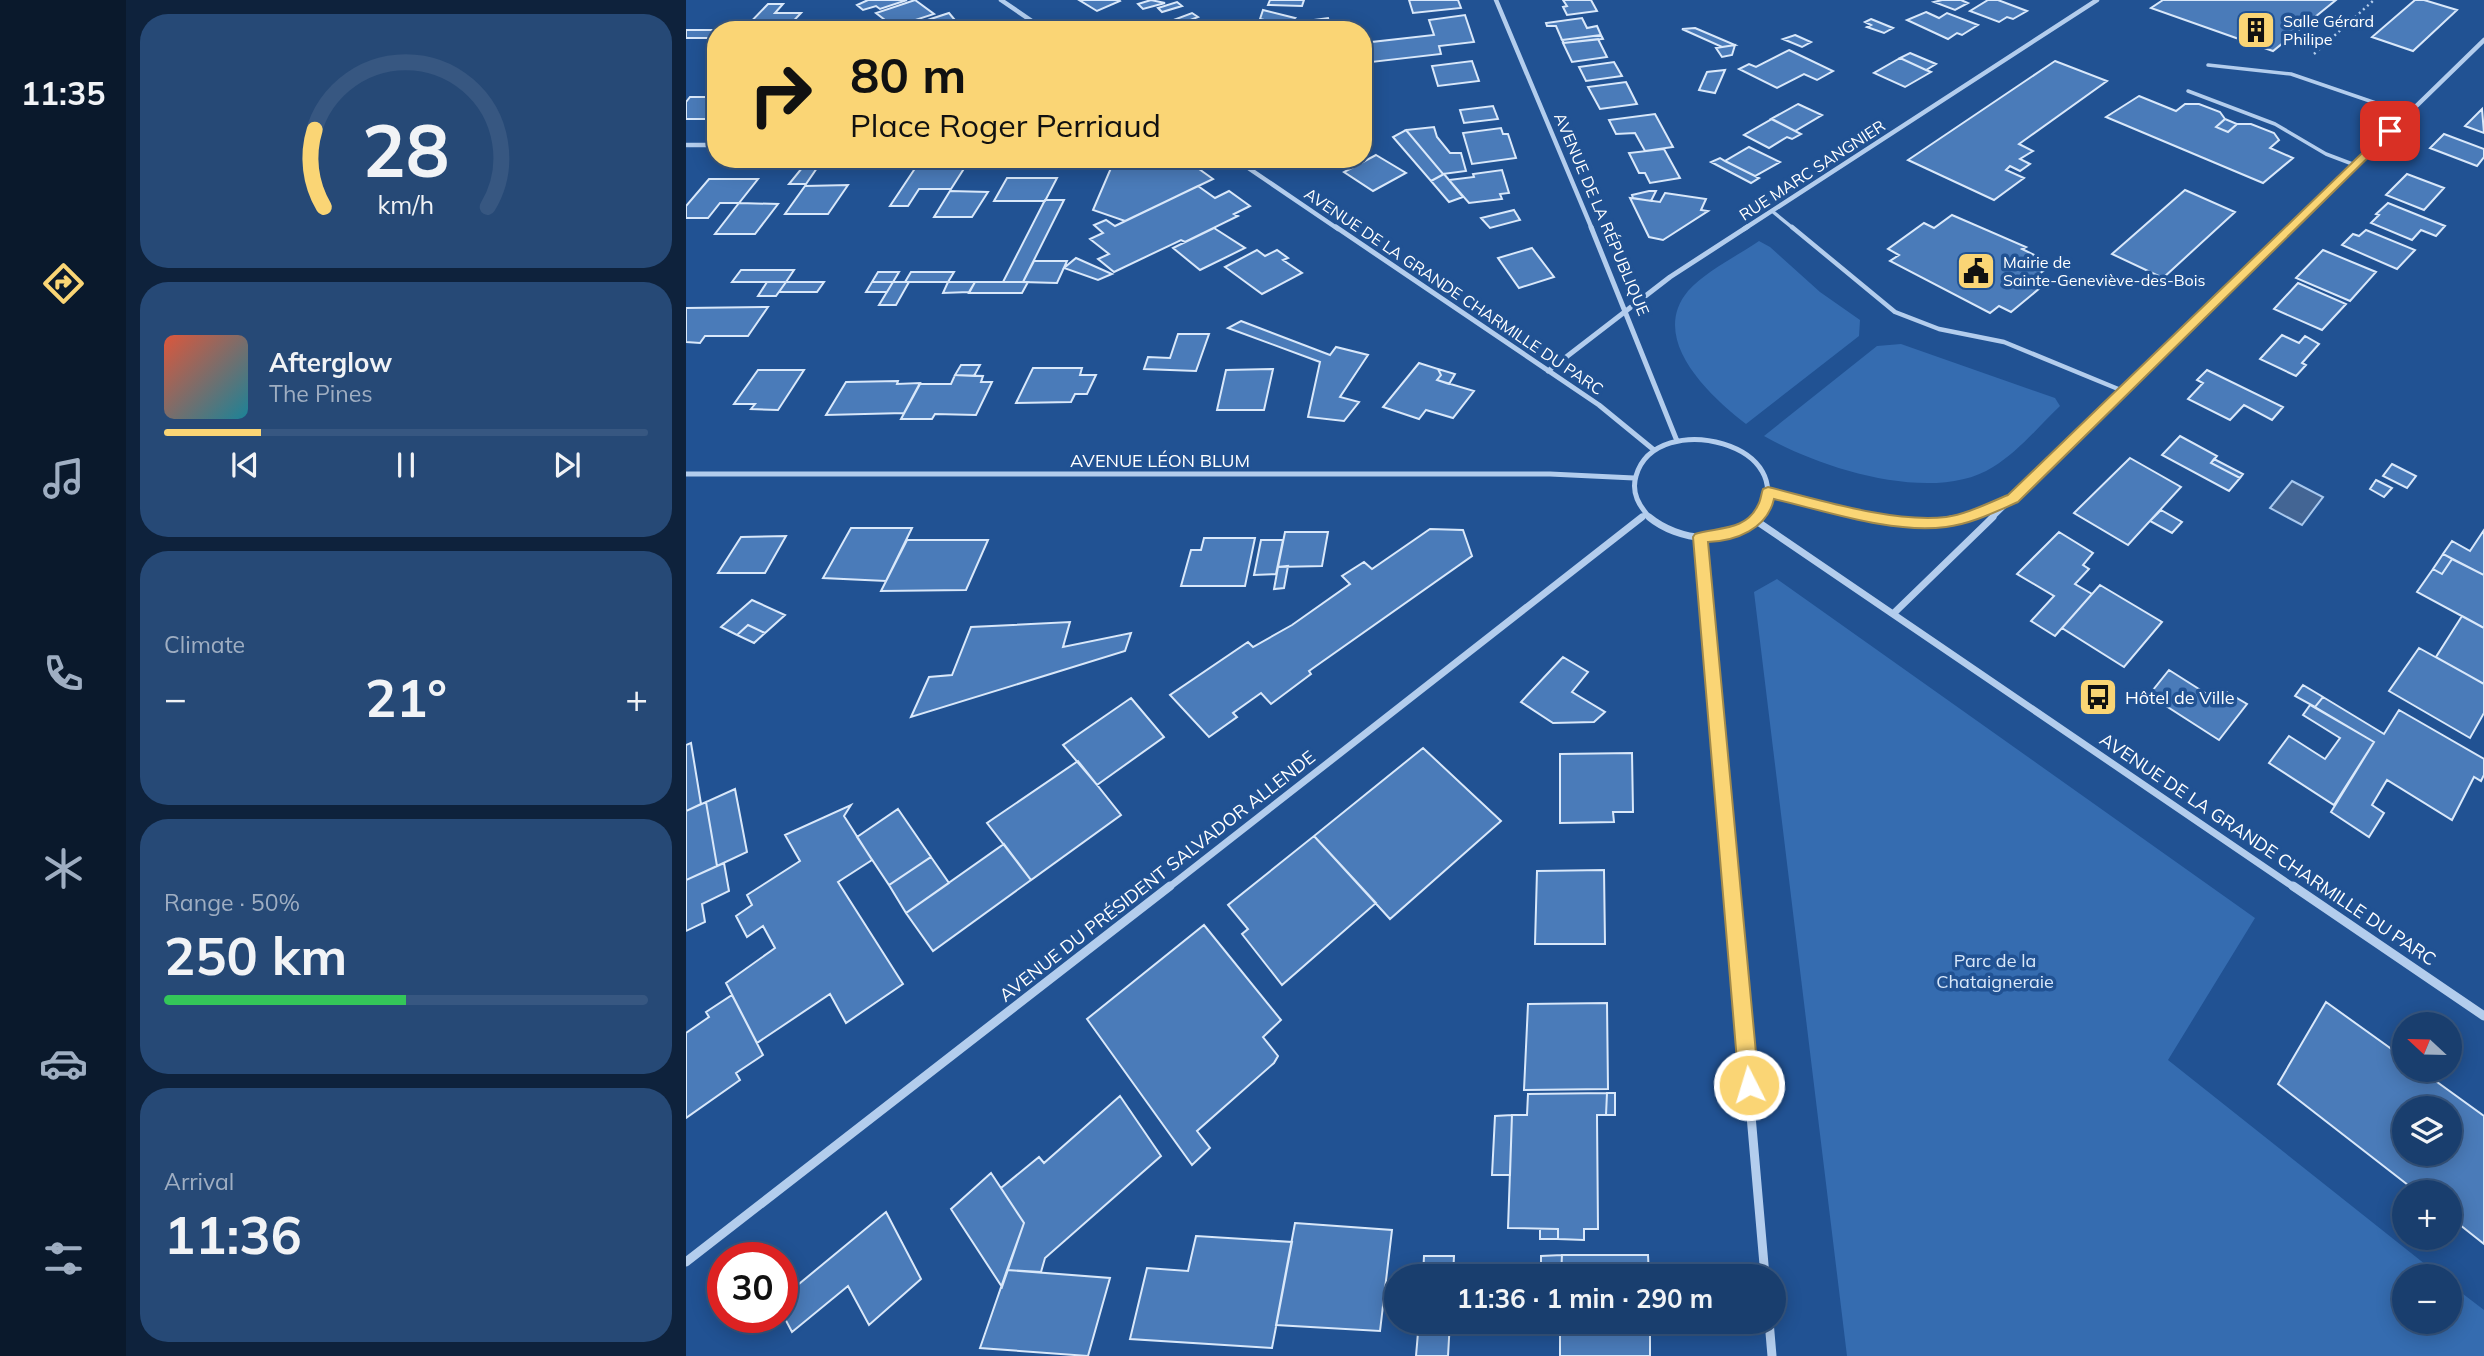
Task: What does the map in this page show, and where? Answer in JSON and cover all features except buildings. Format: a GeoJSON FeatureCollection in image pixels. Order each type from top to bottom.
{"type":"FeatureCollection","features":[{"type":"Feature","properties":{"kind":"street"},"geometry":{"type":"LineString","coordinates":[[1001,0],[1032,21]]}},
{"type":"Feature","properties":{"kind":"street","name":"AVENUE DE LA RÉPUBLIQUE"},"geometry":{"type":"LineString","coordinates":[[1496,0],[1626,310],[1677,441]]}},
{"type":"Feature","properties":{"kind":"street","name":"RUE MARC SANGNIER"},"geometry":{"type":"LineString","coordinates":[[1548,371],[1670,276],[2096,0]]}},
{"type":"Feature","properties":{"kind":"street"},"geometry":{"type":"LineString","coordinates":[[1894,613],[2484,40]]}},
{"type":"Feature","properties":{"kind":"street"},"geometry":{"type":"LineString","coordinates":[[686,145],[707,145]]}},
{"type":"Feature","properties":{"kind":"street","name":"AVENUE DE LA GRANDE CHARMILLE DU PARC"},"geometry":{"type":"LineString","coordinates":[[1248,168],[1600,405],[1654,450]]}},
{"type":"Feature","properties":{"kind":"street"},"geometry":{"type":"LineString","coordinates":[[1698,438],[1720,441],[1740,449],[1755,461],[1765,476],[1768,493],[1765,507],[1755,520],[1740,530],[1721,536],[1700,537],[1679,534],[1660,526],[1646,514],[1637,502],[1634,478],[1640,463],[1654,450],[1677,441],[1698,438]]}},
{"type":"Feature","properties":{"kind":"street","name":"AVENUE LÉON BLUM"},"geometry":{"type":"LineString","coordinates":[[686,474],[1550,474],[1634,478]]}},
{"type":"Feature","properties":{"kind":"street"},"geometry":{"type":"LineString","coordinates":[[1768,493],[1857,514],[1911,522],[1946,522],[1974,515],[2013,498]]}},
{"type":"Feature","properties":{"kind":"street","name":"AVENUE DU PRÉSIDENT SALVADOR ALLENDE"},"geometry":{"type":"LineString","coordinates":[[686,1262],[1646,514]]}},
{"type":"Feature","properties":{"kind":"street","name":"AVENUE DE LA GRANDE CHARMILLE DU PARC"},"geometry":{"type":"LineString","coordinates":[[1755,520],[2484,1016]]}},
{"type":"Feature","properties":{"kind":"street"},"geometry":{"type":"LineString","coordinates":[[1700,537],[1764,1264]]}},
{"type":"Feature","properties":{"kind":"street"},"geometry":{"type":"LineString","coordinates":[[1770,1334],[1772,1356]]}},
{"type":"Feature","properties":{"kind":"lane"},"geometry":{"type":"LineString","coordinates":[[2208,65],[2291,74],[2408,114]]}},
{"type":"Feature","properties":{"kind":"lane"},"geometry":{"type":"LineString","coordinates":[[2188,91],[2275,124],[2326,154],[2355,165]]}},
{"type":"Feature","properties":{"kind":"lane"},"geometry":{"type":"LineString","coordinates":[[1772,211],[1895,312],[1938,329],[2004,342],[2123,391]]}},
{"type":"Feature","properties":{"kind":"green space"},"geometry":{"type":"Polygon","coordinates":[[[1759,241],[1770,247],[1820,292],[1860,320],[1859,336],[1746,424],[1716,398],[1688,365],[1679,347],[1675,328],[1678,309],[1688,291],[1713,270],[1759,241]]]}},
{"type":"Feature","properties":{"kind":"green space"},"geometry":{"type":"Polygon","coordinates":[[[1901,344],[2055,398],[2060,406],[2020,446],[1993,467],[1968,478],[1940,483],[1877,478],[1845,470],[1815,460],[1764,436],[1877,346],[1901,344]]]}},
{"type":"Feature","properties":{"kind":"green space","name":"Parc de la Chataigneraie"},"geometry":{"type":"Polygon","coordinates":[[[1777,579],[2255,918],[2168,1060],[2392,1238],[2392,1250],[2407,1250],[2425,1264],[2392,1264],[2392,1334],[2462,1334],[2462,1293],[2484,1310],[2484,1356],[1847,1356],[1754,592],[1777,579]]]}},
{"type":"Feature","properties":{"kind":"shaded area"},"geometry":{"type":"Polygon","coordinates":[[[2292,481],[2323,497],[2302,525],[2270,508],[2292,481]]]}},
{"type":"Feature","properties":{"kind":"place","name":"Salle Gérard Philipe"},"geometry":{"type":"Point","coordinates":[2256,30]}},
{"type":"Feature","properties":{"kind":"place","name":"Mairie de Sainte-Geneviève-des-Bois"},"geometry":{"type":"Point","coordinates":[1976,271]}},
{"type":"Feature","properties":{"kind":"place","name":"Hôtel de Ville"},"geometry":{"type":"Point","coordinates":[2098,697]}},
{"type":"Feature","properties":{"kind":"route"},"geometry":{"type":"LineString","coordinates":[[1749,1085],[1700,537],[1721,536],[1740,530],[1755,520],[1765,507],[1768,493],[1857,514],[1911,522],[1946,522],[1974,515],[2013,498],[2390,131]]}}]}
